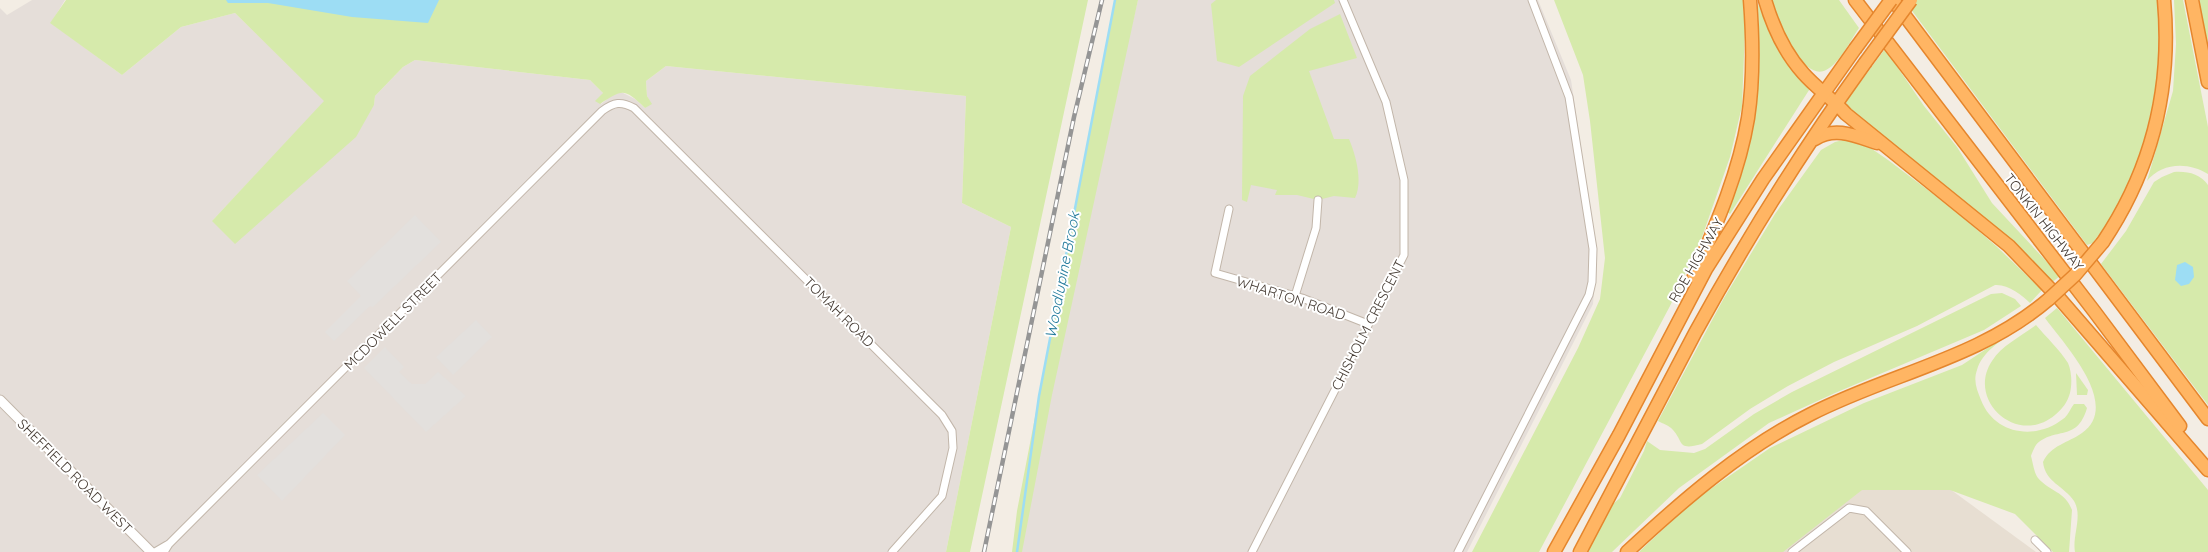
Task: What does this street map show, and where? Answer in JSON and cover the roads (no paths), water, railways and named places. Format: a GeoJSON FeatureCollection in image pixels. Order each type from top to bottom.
{"type":"FeatureCollection","features":[{"type":"Feature","properties":{"kind":"highway"},"geometry":{"type":"LineString","coordinates":[[1652,373],[1720,215],[1739,155],[1748,118],[1752,73],[1750,0]]}},
{"type":"Feature","properties":{"kind":"highway"},"geometry":{"type":"LineString","coordinates":[[1765,0],[1776,32],[1788,55],[1804,74],[1846,114],[2009,246],[2059,298],[2208,470]]}},
{"type":"Feature","properties":{"kind":"highway","name":"TONKIN HIGHWAY"},"geometry":{"type":"LineString","coordinates":[[1855,0],[2094,311],[2208,464]]}},
{"type":"Feature","properties":{"kind":"highway","name":"ROE HIGHWAY"},"geometry":{"type":"LineString","coordinates":[[1554,552],[1652,373],[1706,269],[1763,179],[1892,0]]}},
{"type":"Feature","properties":{"kind":"highway","name":"TONKIN HIGHWAY"},"geometry":{"type":"LineString","coordinates":[[1892,0],[2208,419]]}},
{"type":"Feature","properties":{"kind":"highway"},"geometry":{"type":"LineString","coordinates":[[1580,552],[1695,334],[1741,253],[1837,104],[1911,0]]}},
{"type":"Feature","properties":{"kind":"highway"},"geometry":{"type":"LineString","coordinates":[[1627,552],[1697,490],[1762,441],[1812,413],[1864,390],[1954,357],[1982,344],[2026,317],[2075,275],[2103,242],[2139,179],[2161,105],[2166,54],[2164,0]]}},
{"type":"Feature","properties":{"kind":"highway"},"geometry":{"type":"LineString","coordinates":[[2192,0],[2208,82]]}},
{"type":"Feature","properties":{"kind":"highway"},"geometry":{"type":"LineString","coordinates":[[1813,140],[1827,133],[1839,132],[1884,145]]}},
{"type":"Feature","properties":{"kind":"street","name":"CHISHOLM CRESCENT"},"geometry":{"type":"LineString","coordinates":[[1252,552],[1404,255],[1404,180],[1386,102],[1343,0]]}},
{"type":"Feature","properties":{"kind":"street"},"geometry":{"type":"LineString","coordinates":[[1458,552],[1589,295],[1592,282],[1593,249],[1569,97],[1532,0]]}},
{"type":"Feature","properties":{"kind":"street","name":"MCDOWELL STREET"},"geometry":{"type":"LineString","coordinates":[[164,552],[169,544],[602,111],[610,104],[619,102]]}},
{"type":"Feature","properties":{"kind":"street","name":"TOMAH ROAD"},"geometry":{"type":"LineString","coordinates":[[619,102],[634,108],[942,415],[952,431],[953,448],[942,496],[892,552]]}},
{"type":"Feature","properties":{"kind":"street"},"geometry":{"type":"LineString","coordinates":[[1295,296],[1316,228],[1318,200]]}},
{"type":"Feature","properties":{"kind":"street","name":"WHARTON ROAD"},"geometry":{"type":"LineString","coordinates":[[1229,209],[1215,273],[1295,296],[1368,324]]}},
{"type":"Feature","properties":{"kind":"street","name":"SHEFFIELD ROAD WEST"},"geometry":{"type":"LineString","coordinates":[[0,400],[151,552]]}},
{"type":"Feature","properties":{"kind":"street"},"geometry":{"type":"LineString","coordinates":[[1792,552],[1849,508],[1866,511],[1907,552]]}},
{"type":"Feature","properties":{"kind":"street"},"geometry":{"type":"LineString","coordinates":[[2035,540],[2047,552]]}},
{"type":"Feature","properties":{"kind":"street","name":"MCDOWELL STREET"},"geometry":{"type":"LineString","coordinates":[[155,552],[169,544]]}},
{"type":"Feature","properties":{"kind":"water"},"geometry":{"type":"Polygon","coordinates":[[[226,0],[439,0],[428,23],[352,17],[268,3],[228,3],[226,0]]]}},
{"type":"Feature","properties":{"kind":"water"},"geometry":{"type":"Polygon","coordinates":[[[2185,262],[2193,267],[2194,277],[2189,284],[2181,286],[2175,280],[2177,265],[2185,262]]]}},
{"type":"Feature","properties":{"kind":"waterway","name":"Woodlupine Brook"},"geometry":{"type":"LineString","coordinates":[[1017,552],[1039,396],[1115,0]]}},
{"type":"Feature","properties":{"kind":"railway"},"geometry":{"type":"LineString","coordinates":[[984,552],[1074,117],[1102,0]]}}]}
